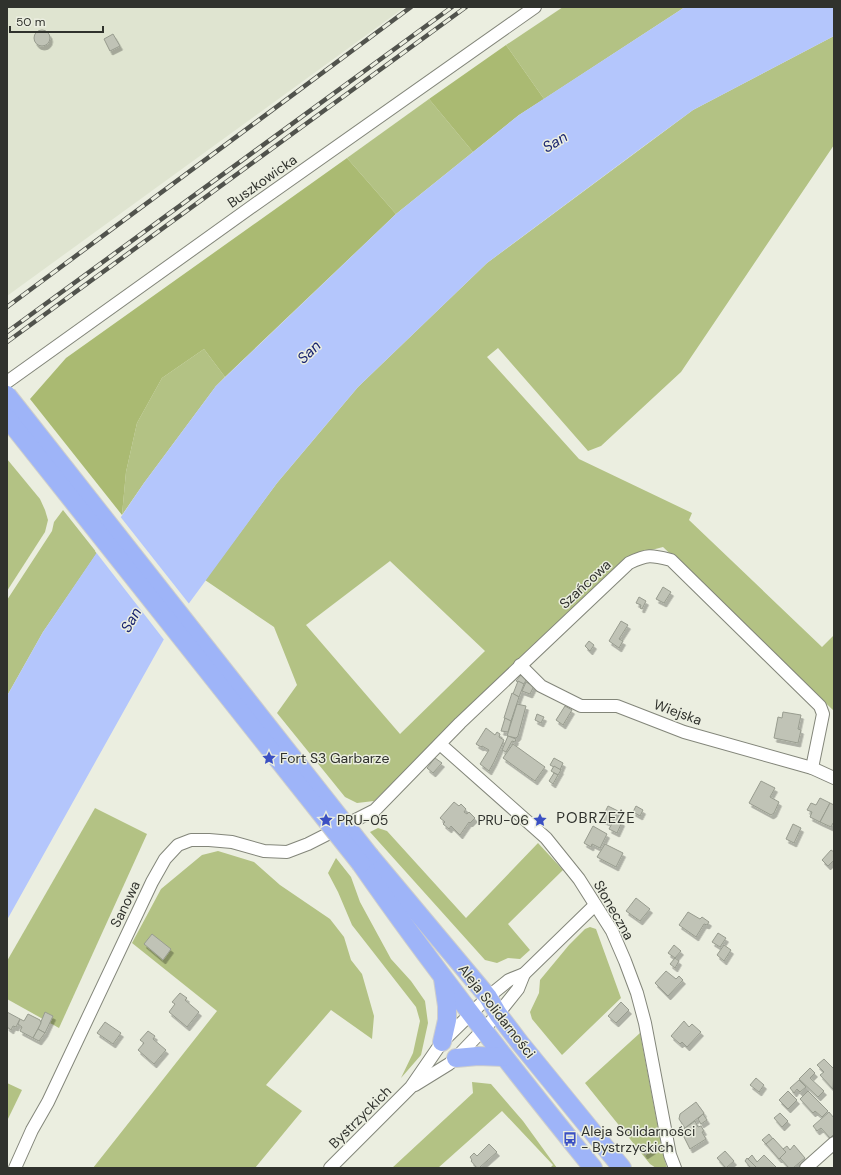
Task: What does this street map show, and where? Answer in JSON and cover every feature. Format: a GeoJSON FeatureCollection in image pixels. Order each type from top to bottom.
{"type":"FeatureCollection","features":[{"type":"Feature","properties":{"kind":"highway"},"geometry":{"type":"LineString","coordinates":[[7,395],[365,860]]}},
{"type":"Feature","properties":{"kind":"highway"},"geometry":{"type":"LineString","coordinates":[[7,418],[365,860]]}},
{"type":"Feature","properties":{"kind":"highway","name":"Aleja Solidarności"},"geometry":{"type":"LineString","coordinates":[[365,860],[402,923],[503,1057],[593,1168]]}},
{"type":"Feature","properties":{"kind":"highway","name":"Aleja Solidarności"},"geometry":{"type":"LineString","coordinates":[[365,860],[488,997],[498,1014],[520,1043],[622,1168]]}},
{"type":"Feature","properties":{"kind":"highway"},"geometry":{"type":"LineString","coordinates":[[442,1042],[446,1020],[443,978]]}},
{"type":"Feature","properties":{"kind":"highway"},"geometry":{"type":"LineString","coordinates":[[456,1058],[478,1056],[503,1057]]}},
{"type":"Feature","properties":{"kind":"street","name":"Buszkowicka"},"geometry":{"type":"LineString","coordinates":[[7,382],[535,7]]}},
{"type":"Feature","properties":{"kind":"street","name":"Szańcowa"},"geometry":{"type":"LineString","coordinates":[[375,810],[460,723],[520,665],[629,563],[644,556],[657,556],[671,560],[820,706],[823,714],[812,768]]}},
{"type":"Feature","properties":{"kind":"street","name":"Wiejska"},"geometry":{"type":"LineString","coordinates":[[520,665],[541,686],[581,706],[617,706],[684,732],[812,768],[834,778]]}},
{"type":"Feature","properties":{"kind":"street","name":"Słoneczna"},"geometry":{"type":"LineString","coordinates":[[440,744],[546,838],[578,879],[612,931],[637,993],[645,1023],[670,1155],[675,1168]]}},
{"type":"Feature","properties":{"kind":"street","name":"Sanowa"},"geometry":{"type":"LineString","coordinates":[[15,1168],[32,1130],[48,1102],[152,882],[165,859],[178,845],[191,840],[210,840],[232,842],[264,851],[287,852],[308,844],[375,810]]}},
{"type":"Feature","properties":{"kind":"street"},"geometry":{"type":"LineString","coordinates":[[411,1087],[442,1042],[488,997],[509,980],[524,974],[595,905]]}},
{"type":"Feature","properties":{"kind":"street"},"geometry":{"type":"LineString","coordinates":[[411,1087],[449,1064],[456,1058],[498,1014],[518,989],[524,974]]}},
{"type":"Feature","properties":{"kind":"street","name":"Bystrzyckich"},"geometry":{"type":"LineString","coordinates":[[330,1168],[411,1087]]}},
{"type":"Feature","properties":{"kind":"street"},"geometry":{"type":"LineString","coordinates":[[806,1168],[834,1143]]}},
{"type":"Feature","properties":{"kind":"shaded area"},"geometry":{"type":"Polygon","coordinates":[[[7,7],[405,7],[7,296],[7,7]]]}},
{"type":"Feature","properties":{"kind":"green space"},"geometry":{"type":"Polygon","coordinates":[[[563,7],[685,7],[544,99],[506,45],[563,7]]]}},
{"type":"Feature","properties":{"kind":"green space"},"geometry":{"type":"Polygon","coordinates":[[[834,36],[834,145],[681,372],[601,446],[588,451],[498,348],[487,357],[579,459],[692,513],[689,520],[822,647],[834,635],[834,711],[663,547],[636,554],[448,729],[374,801],[357,803],[345,797],[277,713],[297,685],[274,627],[205,580],[277,483],[358,387],[487,263],[693,110],[834,36]],[[390,561],[306,625],[400,734],[485,651],[390,561]]]}},
{"type":"Feature","properties":{"kind":"green space"},"geometry":{"type":"Polygon","coordinates":[[[506,45],[544,99],[519,115],[473,152],[429,99],[506,45]]]}},
{"type":"Feature","properties":{"kind":"green space"},"geometry":{"type":"Polygon","coordinates":[[[429,99],[473,152],[396,214],[347,158],[429,99]]]}},
{"type":"Feature","properties":{"kind":"green space"},"geometry":{"type":"Polygon","coordinates":[[[347,158],[396,214],[225,377],[204,349],[162,378],[137,423],[126,472],[122,515],[30,399],[66,358],[347,158]]]}},
{"type":"Feature","properties":{"kind":"green space"},"geometry":{"type":"Polygon","coordinates":[[[204,349],[225,377],[216,386],[122,515],[126,472],[137,423],[162,378],[204,349]]]}},
{"type":"Feature","properties":{"kind":"green space"},"geometry":{"type":"Polygon","coordinates":[[[7,459],[40,499],[48,520],[45,532],[7,591],[7,459]]]}},
{"type":"Feature","properties":{"kind":"green space"},"geometry":{"type":"Polygon","coordinates":[[[63,510],[97,553],[43,632],[7,696],[7,600],[52,531],[54,522],[63,510]]]}},
{"type":"Feature","properties":{"kind":"green space"},"geometry":{"type":"Polygon","coordinates":[[[95,808],[147,834],[59,1028],[7,999],[7,961],[95,808]]]}},
{"type":"Feature","properties":{"kind":"green space"},"geometry":{"type":"Polygon","coordinates":[[[378,828],[387,831],[466,918],[538,843],[563,870],[508,924],[530,950],[520,959],[508,958],[497,963],[485,960],[370,832],[378,828]]]}},
{"type":"Feature","properties":{"kind":"green space"},"geometry":{"type":"Polygon","coordinates":[[[218,851],[254,862],[280,885],[330,919],[344,937],[351,960],[362,974],[374,1016],[372,1039],[331,1010],[266,1085],[302,1111],[255,1168],[93,1168],[217,1011],[132,943],[161,889],[202,855],[218,851]]]}},
{"type":"Feature","properties":{"kind":"green space"},"geometry":{"type":"Polygon","coordinates":[[[336,858],[351,877],[360,902],[391,959],[411,981],[425,1001],[428,1023],[421,1055],[401,1078],[413,1053],[420,1021],[416,1007],[352,925],[328,873],[336,858]]]}},
{"type":"Feature","properties":{"kind":"green space"},"geometry":{"type":"Polygon","coordinates":[[[590,927],[596,929],[621,998],[562,1055],[532,1019],[530,1012],[539,993],[540,980],[569,945],[585,929],[590,927]]]}},
{"type":"Feature","properties":{"kind":"green space"},"geometry":{"type":"Polygon","coordinates":[[[640,1033],[667,1168],[656,1168],[650,1164],[585,1083],[640,1033]]]}},
{"type":"Feature","properties":{"kind":"green space"},"geometry":{"type":"Polygon","coordinates":[[[472,1082],[491,1084],[523,1121],[557,1168],[550,1168],[553,1165],[502,1111],[438,1168],[392,1168],[473,1093],[472,1082]]]}},
{"type":"Feature","properties":{"kind":"green space"},"geometry":{"type":"Polygon","coordinates":[[[7,1083],[22,1090],[7,1121],[7,1083]]]}},
{"type":"Feature","properties":{"kind":"water","name":"San"},"geometry":{"type":"Polygon","coordinates":[[[685,7],[834,7],[834,36],[693,110],[644,146],[487,263],[358,387],[277,483],[168,632],[7,920],[7,696],[43,632],[144,483],[216,386],[396,214],[519,115],[685,7]]]}},
{"type":"Feature","properties":{"kind":"pier"},"geometry":{"type":"Polygon","coordinates":[[[119,515],[190,605],[165,641],[95,551],[119,515]]]}},
{"type":"Feature","properties":{"kind":"building"},"geometry":{"type":"Polygon","coordinates":[[[42,30],[49,35],[50,38],[45,45],[42,46],[35,41],[34,38],[39,31],[42,30]]]}},
{"type":"Feature","properties":{"kind":"building"},"geometry":{"type":"Polygon","coordinates":[[[113,34],[120,46],[110,51],[104,39],[113,34]]]}},
{"type":"Feature","properties":{"kind":"building"},"geometry":{"type":"Polygon","coordinates":[[[663,587],[671,592],[664,603],[656,599],[663,587]]]}},
{"type":"Feature","properties":{"kind":"building"},"geometry":{"type":"Polygon","coordinates":[[[639,597],[646,601],[642,609],[640,608],[641,605],[636,603],[639,597]]]}},
{"type":"Feature","properties":{"kind":"building"},"geometry":{"type":"Polygon","coordinates":[[[621,621],[628,625],[619,639],[623,641],[619,648],[609,641],[621,621]]]}},
{"type":"Feature","properties":{"kind":"building"},"geometry":{"type":"Polygon","coordinates":[[[589,641],[594,645],[590,651],[585,646],[589,641]]]}},
{"type":"Feature","properties":{"kind":"building"},"geometry":{"type":"Polygon","coordinates":[[[521,675],[527,678],[524,684],[516,681],[521,675]]]}},
{"type":"Feature","properties":{"kind":"building"},"geometry":{"type":"Polygon","coordinates":[[[518,681],[524,684],[519,697],[513,694],[518,681]]]}},
{"type":"Feature","properties":{"kind":"building"},"geometry":{"type":"Polygon","coordinates":[[[526,682],[534,686],[530,694],[522,691],[526,682]]]}},
{"type":"Feature","properties":{"kind":"building"},"geometry":{"type":"Polygon","coordinates":[[[512,693],[519,697],[511,721],[504,718],[512,693]]]}},
{"type":"Feature","properties":{"kind":"building"},"geometry":{"type":"Polygon","coordinates":[[[517,704],[526,706],[518,736],[516,738],[507,736],[517,704]]]}},
{"type":"Feature","properties":{"kind":"building"},"geometry":{"type":"Polygon","coordinates":[[[565,706],[572,710],[563,725],[556,720],[565,706]]]}},
{"type":"Feature","properties":{"kind":"building"},"geometry":{"type":"Polygon","coordinates":[[[783,712],[801,715],[798,729],[801,730],[798,743],[774,738],[778,717],[782,718],[783,712]]]}},
{"type":"Feature","properties":{"kind":"building"},"geometry":{"type":"Polygon","coordinates":[[[537,714],[544,717],[541,723],[535,720],[537,714]]]}},
{"type":"Feature","properties":{"kind":"building"},"geometry":{"type":"Polygon","coordinates":[[[505,718],[511,721],[508,732],[501,731],[505,718]]]}},
{"type":"Feature","properties":{"kind":"building"},"geometry":{"type":"Polygon","coordinates":[[[486,728],[495,735],[497,732],[500,734],[499,737],[504,740],[489,771],[480,764],[489,750],[476,744],[486,728]]]}},
{"type":"Feature","properties":{"kind":"building"},"geometry":{"type":"Polygon","coordinates":[[[508,736],[516,739],[515,742],[512,741],[506,752],[502,750],[508,736]]]}},
{"type":"Feature","properties":{"kind":"building"},"geometry":{"type":"Polygon","coordinates":[[[513,744],[545,767],[535,781],[503,758],[513,744]]]}},
{"type":"Feature","properties":{"kind":"building"},"geometry":{"type":"Polygon","coordinates":[[[435,758],[442,763],[433,773],[427,768],[435,758]]]}},
{"type":"Feature","properties":{"kind":"building"},"geometry":{"type":"Polygon","coordinates":[[[554,758],[563,763],[560,770],[550,765],[554,758]]]}},
{"type":"Feature","properties":{"kind":"building"},"geometry":{"type":"Polygon","coordinates":[[[554,766],[561,770],[558,775],[551,771],[554,766]]]}},
{"type":"Feature","properties":{"kind":"building"},"geometry":{"type":"Polygon","coordinates":[[[554,773],[558,775],[553,784],[549,781],[554,773]]]}},
{"type":"Feature","properties":{"kind":"building"},"geometry":{"type":"Polygon","coordinates":[[[761,781],[775,788],[770,797],[779,802],[774,813],[771,815],[749,803],[761,781]]]}},
{"type":"Feature","properties":{"kind":"building"},"geometry":{"type":"Polygon","coordinates":[[[820,798],[830,803],[820,822],[810,817],[812,812],[807,810],[811,803],[816,805],[820,798]]]}},
{"type":"Feature","properties":{"kind":"building"},"geometry":{"type":"Polygon","coordinates":[[[454,802],[459,806],[461,804],[466,809],[464,812],[467,814],[469,812],[475,818],[470,823],[469,822],[460,835],[451,826],[449,829],[443,824],[445,822],[440,818],[454,802]]]}},
{"type":"Feature","properties":{"kind":"building"},"geometry":{"type":"Polygon","coordinates":[[[830,803],[834,805],[834,824],[833,823],[831,827],[820,822],[830,803]]]}},
{"type":"Feature","properties":{"kind":"building"},"geometry":{"type":"Polygon","coordinates":[[[608,806],[618,811],[612,824],[603,820],[608,806]]]}},
{"type":"Feature","properties":{"kind":"building"},"geometry":{"type":"Polygon","coordinates":[[[636,806],[643,810],[640,816],[633,812],[636,806]]]}},
{"type":"Feature","properties":{"kind":"building"},"geometry":{"type":"Polygon","coordinates":[[[615,818],[622,822],[617,833],[609,829],[615,818]]]}},
{"type":"Feature","properties":{"kind":"building"},"geometry":{"type":"Polygon","coordinates":[[[793,824],[801,828],[794,843],[786,839],[793,824]]]}},
{"type":"Feature","properties":{"kind":"building"},"geometry":{"type":"Polygon","coordinates":[[[593,826],[607,834],[600,848],[592,844],[591,847],[584,843],[593,826]]]}},
{"type":"Feature","properties":{"kind":"building"},"geometry":{"type":"Polygon","coordinates":[[[605,844],[623,853],[616,867],[597,857],[605,844]]]}},
{"type":"Feature","properties":{"kind":"building"},"geometry":{"type":"Polygon","coordinates":[[[831,850],[834,852],[834,860],[828,866],[822,860],[831,850]]]}},
{"type":"Feature","properties":{"kind":"building"},"geometry":{"type":"Polygon","coordinates":[[[636,898],[650,909],[640,921],[626,911],[636,898]]]}},
{"type":"Feature","properties":{"kind":"building"},"geometry":{"type":"Polygon","coordinates":[[[688,912],[700,919],[702,917],[709,922],[707,925],[704,924],[696,937],[679,925],[688,912]]]}},
{"type":"Feature","properties":{"kind":"building"},"geometry":{"type":"Polygon","coordinates":[[[718,933],[726,938],[720,947],[712,942],[718,933]]]}},
{"type":"Feature","properties":{"kind":"building"},"geometry":{"type":"Polygon","coordinates":[[[152,934],[171,949],[163,960],[144,944],[152,934]]]}},
{"type":"Feature","properties":{"kind":"building"},"geometry":{"type":"Polygon","coordinates":[[[674,945],[681,951],[675,958],[668,953],[674,945]]]}},
{"type":"Feature","properties":{"kind":"building"},"geometry":{"type":"Polygon","coordinates":[[[724,945],[731,950],[724,961],[717,955],[724,945]]]}},
{"type":"Feature","properties":{"kind":"building"},"geometry":{"type":"Polygon","coordinates":[[[675,958],[679,961],[675,968],[670,964],[675,958]]]}},
{"type":"Feature","properties":{"kind":"building"},"geometry":{"type":"Polygon","coordinates":[[[666,971],[676,979],[679,976],[683,980],[668,996],[655,983],[666,971]]]}},
{"type":"Feature","properties":{"kind":"building"},"geometry":{"type":"Polygon","coordinates":[[[180,993],[187,998],[185,1000],[199,1012],[187,1027],[169,1012],[175,1004],[172,1002],[180,993]]]}},
{"type":"Feature","properties":{"kind":"building"},"geometry":{"type":"Polygon","coordinates":[[[621,1002],[629,1010],[616,1023],[608,1016],[621,1002]]]}},
{"type":"Feature","properties":{"kind":"building"},"geometry":{"type":"Polygon","coordinates":[[[7,1012],[20,1019],[16,1027],[13,1026],[11,1030],[7,1027],[7,1012]]]}},
{"type":"Feature","properties":{"kind":"building"},"geometry":{"type":"Polygon","coordinates":[[[45,1012],[53,1016],[45,1033],[38,1029],[45,1012]]]}},
{"type":"Feature","properties":{"kind":"building"},"geometry":{"type":"Polygon","coordinates":[[[28,1014],[40,1020],[41,1023],[33,1038],[20,1031],[22,1027],[18,1024],[20,1019],[24,1021],[28,1014]]]}},
{"type":"Feature","properties":{"kind":"building"},"geometry":{"type":"Polygon","coordinates":[[[684,1021],[689,1027],[692,1024],[701,1032],[687,1047],[682,1042],[680,1044],[671,1036],[684,1021]]]}},
{"type":"Feature","properties":{"kind":"building"},"geometry":{"type":"Polygon","coordinates":[[[105,1022],[121,1033],[113,1044],[97,1033],[105,1022]]]}},
{"type":"Feature","properties":{"kind":"building"},"geometry":{"type":"Polygon","coordinates":[[[38,1029],[45,1033],[39,1041],[33,1038],[38,1029]]]}},
{"type":"Feature","properties":{"kind":"building"},"geometry":{"type":"Polygon","coordinates":[[[148,1031],[155,1036],[153,1039],[166,1050],[154,1064],[138,1050],[144,1043],[140,1040],[148,1031]]]}},
{"type":"Feature","properties":{"kind":"building"},"geometry":{"type":"Polygon","coordinates":[[[824,1059],[834,1069],[833,1089],[820,1075],[824,1072],[817,1065],[824,1059]]]}},
{"type":"Feature","properties":{"kind":"building"},"geometry":{"type":"Polygon","coordinates":[[[810,1068],[815,1073],[810,1078],[824,1091],[818,1097],[799,1079],[810,1068]]]}},
{"type":"Feature","properties":{"kind":"building"},"geometry":{"type":"Polygon","coordinates":[[[756,1078],[764,1085],[759,1092],[750,1085],[756,1078]]]}},
{"type":"Feature","properties":{"kind":"building"},"geometry":{"type":"Polygon","coordinates":[[[799,1080],[806,1087],[800,1092],[797,1089],[794,1093],[790,1088],[799,1080]]]}},
{"type":"Feature","properties":{"kind":"building"},"geometry":{"type":"Polygon","coordinates":[[[788,1091],[797,1100],[788,1109],[779,1100],[788,1091]]]}},
{"type":"Feature","properties":{"kind":"building"},"geometry":{"type":"Polygon","coordinates":[[[808,1091],[828,1111],[822,1117],[815,1111],[813,1113],[800,1099],[808,1091]]]}},
{"type":"Feature","properties":{"kind":"building"},"geometry":{"type":"Polygon","coordinates":[[[696,1102],[704,1113],[685,1128],[679,1119],[680,1114],[696,1102]]]}},
{"type":"Feature","properties":{"kind":"building"},"geometry":{"type":"Polygon","coordinates":[[[829,1112],[834,1118],[834,1134],[830,1138],[821,1128],[817,1131],[813,1126],[829,1112]]]}},
{"type":"Feature","properties":{"kind":"building"},"geometry":{"type":"Polygon","coordinates":[[[780,1113],[788,1121],[782,1127],[774,1118],[780,1113]]]}},
{"type":"Feature","properties":{"kind":"building"},"geometry":{"type":"Polygon","coordinates":[[[703,1114],[707,1120],[701,1124],[698,1119],[703,1114]]]}},
{"type":"Feature","properties":{"kind":"building"},"geometry":{"type":"Polygon","coordinates":[[[695,1121],[698,1127],[701,1126],[704,1131],[702,1132],[706,1139],[690,1149],[681,1131],[695,1121]]]}},
{"type":"Feature","properties":{"kind":"building"},"geometry":{"type":"Polygon","coordinates":[[[769,1134],[773,1139],[766,1144],[762,1140],[769,1134]]]}},
{"type":"Feature","properties":{"kind":"building"},"geometry":{"type":"Polygon","coordinates":[[[773,1138],[786,1152],[779,1159],[766,1144],[773,1138]]]}},
{"type":"Feature","properties":{"kind":"building"},"geometry":{"type":"Polygon","coordinates":[[[489,1144],[497,1152],[479,1168],[477,1168],[471,1161],[472,1160],[470,1157],[474,1153],[477,1156],[489,1144]]]}},
{"type":"Feature","properties":{"kind":"building"},"geometry":{"type":"Polygon","coordinates":[[[651,1144],[654,1149],[645,1155],[642,1150],[651,1144]]]}},
{"type":"Feature","properties":{"kind":"building"},"geometry":{"type":"Polygon","coordinates":[[[794,1145],[805,1158],[793,1168],[789,1168],[780,1158],[786,1152],[783,1149],[787,1146],[790,1150],[794,1145]]]}},
{"type":"Feature","properties":{"kind":"building"},"geometry":{"type":"Polygon","coordinates":[[[725,1151],[734,1161],[726,1168],[717,1158],[725,1151]]]}},
{"type":"Feature","properties":{"kind":"building"},"geometry":{"type":"Polygon","coordinates":[[[752,1155],[757,1162],[764,1155],[777,1168],[757,1168],[748,1159],[752,1155]]]}},
{"type":"Feature","properties":{"kind":"building"},"geometry":{"type":"Polygon","coordinates":[[[747,1158],[757,1168],[749,1168],[750,1167],[745,1161],[747,1158]]]}},
{"type":"Feature","properties":{"kind":"railway"},"geometry":{"type":"LineString","coordinates":[[7,307],[411,7]]}},
{"type":"Feature","properties":{"kind":"railway"},"geometry":{"type":"LineString","coordinates":[[7,332],[452,7]]}},
{"type":"Feature","properties":{"kind":"railway"},"geometry":{"type":"LineString","coordinates":[[7,342],[466,7]]}},
{"type":"Feature","properties":{"kind":"place","name":"Fort S3 Garbarze"},"geometry":{"type":"Point","coordinates":[269,758]}},
{"type":"Feature","properties":{"kind":"place","name":"PRU-05"},"geometry":{"type":"Point","coordinates":[326,820]}},
{"type":"Feature","properties":{"kind":"place","name":"PRU-06"},"geometry":{"type":"Point","coordinates":[540,820]}},
{"type":"Feature","properties":{"kind":"place","name":"Aleja Solidarności - Bystrzyckich"},"geometry":{"type":"Point","coordinates":[570,1139]}},
{"type":"Feature","properties":{"kind":"district","name":"POBRZEŻE"},"geometry":{"type":"Point","coordinates":[596,818]}}]}
